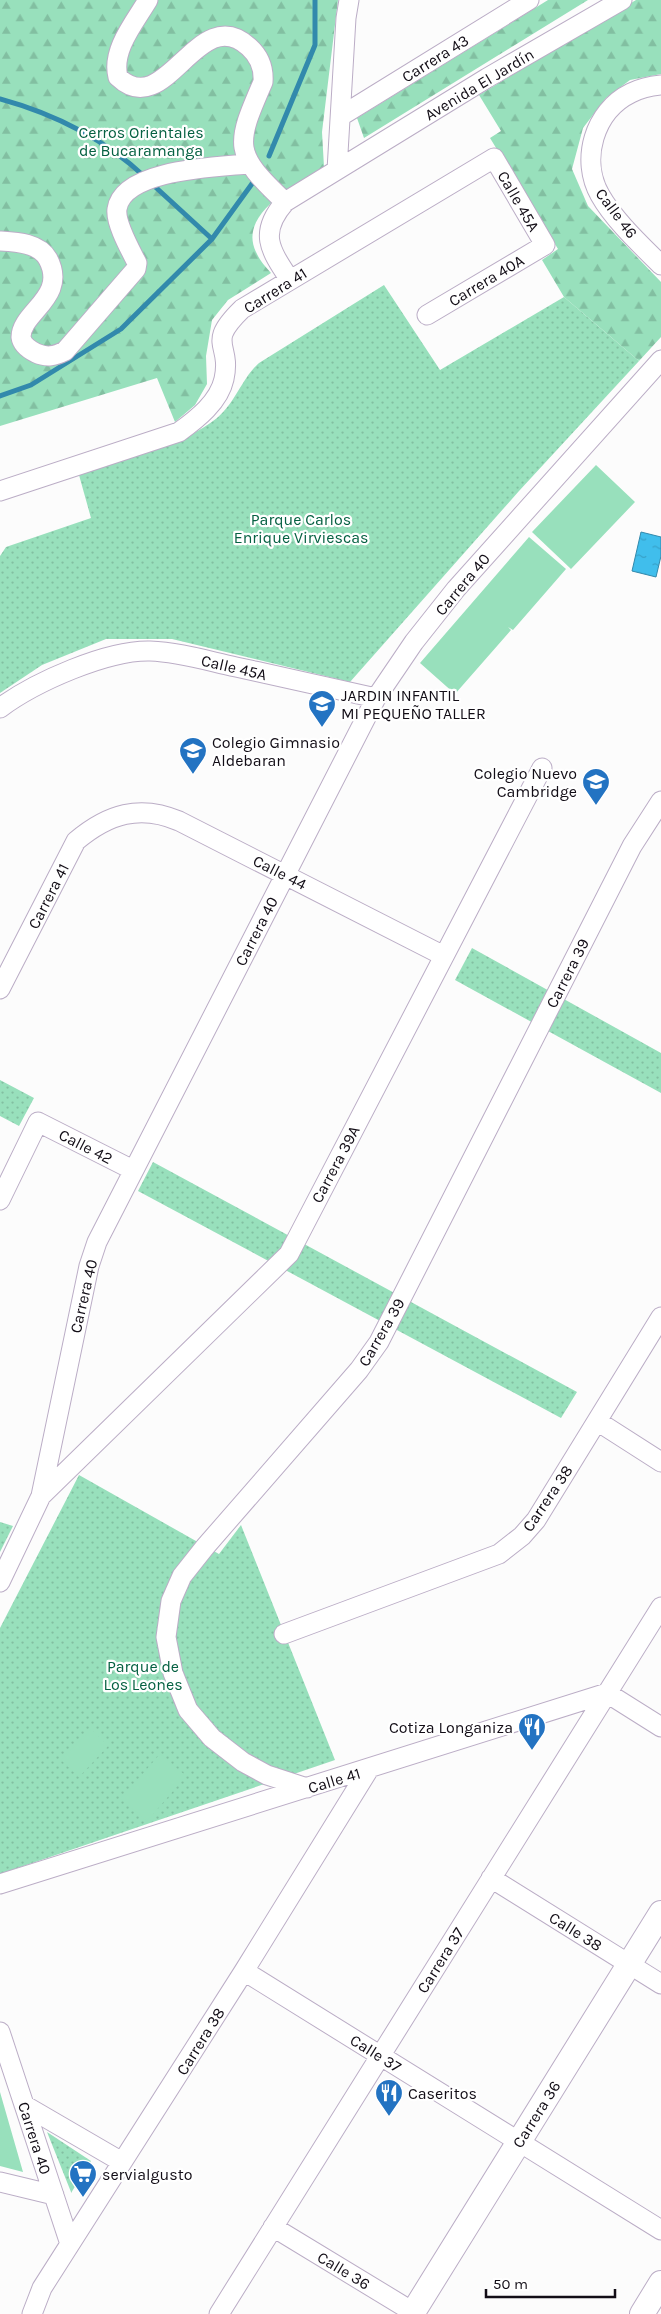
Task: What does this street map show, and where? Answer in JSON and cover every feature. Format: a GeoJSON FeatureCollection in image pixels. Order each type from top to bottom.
{"type":"FeatureCollection","features":[{"type":"Feature","properties":{"kind":"street"},"geometry":{"type":"LineString","coordinates":[[148,0],[121,48],[116,61],[118,77],[129,86],[146,87],[168,76],[186,55],[204,43],[220,35],[233,36],[240,39],[258,57],[263,76],[263,82],[244,127],[243,144],[248,164],[285,202]]}},
{"type":"Feature","properties":{"kind":"street"},"geometry":{"type":"LineString","coordinates":[[337,170],[346,18],[349,0]]}},
{"type":"Feature","properties":{"kind":"street","name":"Carrera 43"},"geometry":{"type":"LineString","coordinates":[[341,116],[529,0]]}},
{"type":"Feature","properties":{"kind":"street","name":"Avenida El Jardín"},"geometry":{"type":"LineString","coordinates":[[290,280],[275,258],[269,242],[269,226],[274,214],[285,202],[487,78],[622,0]]}},
{"type":"Feature","properties":{"kind":"street","name":"Calle 46"},"geometry":{"type":"LineString","coordinates":[[661,85],[630,93],[615,104],[599,124],[591,152],[591,167],[600,196],[661,265]]}},
{"type":"Feature","properties":{"kind":"street","name":"Calle 45A"},"geometry":{"type":"LineString","coordinates":[[494,158],[545,245]]}},
{"type":"Feature","properties":{"kind":"street","name":"Carrera 41"},"geometry":{"type":"LineString","coordinates":[[0,491],[179,432],[197,419],[211,403],[224,381],[225,366],[221,343],[223,332],[242,309],[494,158]]}},
{"type":"Feature","properties":{"kind":"street"},"geometry":{"type":"LineString","coordinates":[[0,241],[27,244],[38,248],[51,265],[53,277],[48,294],[24,328],[21,337],[29,349],[42,356],[54,356],[65,351],[136,269],[137,263],[117,218],[117,208],[128,192],[138,184],[158,176],[248,164]]}},
{"type":"Feature","properties":{"kind":"street","name":"Carrera 40A"},"geometry":{"type":"LineString","coordinates":[[427,315],[545,245]]}},
{"type":"Feature","properties":{"kind":"street","name":"Carrera 40"},"geometry":{"type":"LineString","coordinates":[[0,1582],[41,1496],[89,1266],[97,1242],[376,698],[414,642],[456,588],[661,360]]}},
{"type":"Feature","properties":{"kind":"street","name":"Calle 45A"},"geometry":{"type":"LineString","coordinates":[[0,708],[45,682],[92,662],[124,653],[150,651],[184,655],[376,698]]}},
{"type":"Feature","properties":{"kind":"street","name":"Carrera 39A"},"geometry":{"type":"LineString","coordinates":[[41,1496],[289,1254],[542,768]]}},
{"type":"Feature","properties":{"kind":"street","name":"Carrera 39"},"geometry":{"type":"LineString","coordinates":[[307,1788],[267,1775],[243,1762],[212,1738],[188,1710],[172,1673],[166,1637],[171,1601],[182,1576],[205,1547],[359,1370],[379,1342],[632,846],[661,801]]}},
{"type":"Feature","properties":{"kind":"street","name":"Calle 44"},"geometry":{"type":"LineString","coordinates":[[110,818],[152,812],[166,816],[444,956]]}},
{"type":"Feature","properties":{"kind":"street","name":"Carrera 41"},"geometry":{"type":"LineString","coordinates":[[0,989],[76,841],[94,826],[110,818]]}},
{"type":"Feature","properties":{"kind":"street","name":"Calle 42"},"geometry":{"type":"LineString","coordinates":[[0,1200],[38,1122],[133,1170]]}},
{"type":"Feature","properties":{"kind":"street","name":"Carrera 38"},"geometry":{"type":"LineString","coordinates":[[284,1634],[498,1554],[522,1536],[536,1520],[661,1317]]}},
{"type":"Feature","properties":{"kind":"street"},"geometry":{"type":"LineString","coordinates":[[597,1421],[661,1462]]}},
{"type":"Feature","properties":{"kind":"street","name":"Carrera 37"},"geometry":{"type":"LineString","coordinates":[[219,2314],[661,1607]]}},
{"type":"Feature","properties":{"kind":"street"},"geometry":{"type":"LineString","coordinates":[[607,1693],[661,1727]]}},
{"type":"Feature","properties":{"kind":"street","name":"Calle 41"},"geometry":{"type":"LineString","coordinates":[[0,1884],[607,1693]]}},
{"type":"Feature","properties":{"kind":"street","name":"Carrera 38"},"geometry":{"type":"LineString","coordinates":[[32,2314],[42,2288],[244,1971],[369,1769]]}},
{"type":"Feature","properties":{"kind":"street","name":"Calle 38"},"geometry":{"type":"LineString","coordinates":[[491,1878],[661,1984]]}},
{"type":"Feature","properties":{"kind":"street","name":"Carrera 36"},"geometry":{"type":"LineString","coordinates":[[413,2313],[661,1913]]}},
{"type":"Feature","properties":{"kind":"street","name":"Calle 37"},"geometry":{"type":"LineString","coordinates":[[244,1971],[661,2230]]}},
{"type":"Feature","properties":{"kind":"street","name":"Carrera 40"},"geometry":{"type":"LineString","coordinates":[[0,2032],[70,2244]]}},
{"type":"Feature","properties":{"kind":"street"},"geometry":{"type":"LineString","coordinates":[[24,2105],[122,2162]]}},
{"type":"Feature","properties":{"kind":"street"},"geometry":{"type":"LineString","coordinates":[[0,2182],[54,2195]]}},
{"type":"Feature","properties":{"kind":"street","name":"Calle 36"},"geometry":{"type":"LineString","coordinates":[[273,2227],[413,2313]]}},
{"type":"Feature","properties":{"kind":"street"},"geometry":{"type":"LineString","coordinates":[[642,2314],[661,2283]]}},
{"type":"Feature","properties":{"kind":"green space","name":"Cerros Orientales de Bucaramanga"},"geometry":{"type":"Polygon","coordinates":[[[0,0],[338,0],[322,132],[324,167],[286,191],[262,213],[255,226],[252,239],[258,257],[271,273],[228,300],[212,320],[206,356],[207,384],[195,405],[175,422],[157,378],[0,426],[0,0]]]}},
{"type":"Feature","properties":{"kind":"green space"},"geometry":{"type":"Polygon","coordinates":[[[548,0],[588,0],[364,138],[357,118],[548,0]]]}},
{"type":"Feature","properties":{"kind":"green space"},"geometry":{"type":"Polygon","coordinates":[[[636,0],[661,0],[661,74],[630,80],[606,98],[583,128],[572,169],[588,206],[661,282],[661,337],[639,361],[564,297],[542,260],[558,249],[490,138],[501,131],[479,95],[636,0]]]}},
{"type":"Feature","properties":{"kind":"green space","name":"Parque Carlos Enrique Virviescas"},"geometry":{"type":"Polygon","coordinates":[[[384,285],[440,370],[564,297],[639,361],[519,491],[350,682],[172,639],[106,639],[42,665],[0,693],[0,556],[6,547],[91,518],[79,475],[169,444],[203,428],[224,412],[259,363],[384,285]]]}},
{"type":"Feature","properties":{"kind":"green space"},"geometry":{"type":"Polygon","coordinates":[[[596,465],[635,502],[571,569],[532,532],[596,465]]]}},
{"type":"Feature","properties":{"kind":"green space"},"geometry":{"type":"Polygon","coordinates":[[[529,537],[566,569],[513,630],[508,627],[511,630],[455,694],[420,663],[529,537]]]}},
{"type":"Feature","properties":{"kind":"green space"},"geometry":{"type":"Polygon","coordinates":[[[472,948],[661,1053],[661,1093],[455,980],[472,948]]]}},
{"type":"Feature","properties":{"kind":"green space"},"geometry":{"type":"Polygon","coordinates":[[[0,1080],[34,1098],[19,1126],[0,1116],[0,1080]]]}},
{"type":"Feature","properties":{"kind":"green space"},"geometry":{"type":"Polygon","coordinates":[[[153,1162],[577,1392],[561,1418],[138,1191],[153,1162]]]}},
{"type":"Feature","properties":{"kind":"green space","name":"Parque de Los Leones"},"geometry":{"type":"Polygon","coordinates":[[[79,1475],[219,1554],[241,1525],[335,1760],[0,1874],[0,1628],[79,1475]]]}},
{"type":"Feature","properties":{"kind":"green space"},"geometry":{"type":"Polygon","coordinates":[[[0,1522],[13,1526],[0,1552],[0,1522]]]}},
{"type":"Feature","properties":{"kind":"green space"},"geometry":{"type":"Polygon","coordinates":[[[91,1729],[108,1746],[79,1777],[61,1760],[91,1729]]]}},
{"type":"Feature","properties":{"kind":"green space"},"geometry":{"type":"Polygon","coordinates":[[[160,1754],[186,1776],[147,1821],[121,1799],[160,1754]]]}},
{"type":"Feature","properties":{"kind":"green space"},"geometry":{"type":"Polygon","coordinates":[[[0,2092],[23,2172],[0,2166],[0,2092]]]}},
{"type":"Feature","properties":{"kind":"green space"},"geometry":{"type":"Polygon","coordinates":[[[47,2132],[91,2161],[71,2193],[71,2192],[47,2132]]]}},
{"type":"Feature","properties":{"kind":"water"},"geometry":{"type":"Polygon","coordinates":[[[641,532],[661,537],[661,556],[656,577],[632,571],[641,532]]]}},
{"type":"Feature","properties":{"kind":"waterway"},"geometry":{"type":"LineString","coordinates":[[269,156],[315,45],[315,0]]}},
{"type":"Feature","properties":{"kind":"waterway"},"geometry":{"type":"LineString","coordinates":[[0,99],[40,112],[77,129],[112,150],[145,177]]}},
{"type":"Feature","properties":{"kind":"waterway"},"geometry":{"type":"LineString","coordinates":[[0,396],[31,385],[121,329],[212,239],[254,181]]}},
{"type":"Feature","properties":{"kind":"waterway"},"geometry":{"type":"LineString","coordinates":[[151,183],[212,239]]}},
{"type":"Feature","properties":{"kind":"place","name":"JARDIN INFANTIL MI PEQUEÑO TALLER"},"geometry":{"type":"Point","coordinates":[322,728]}},
{"type":"Feature","properties":{"kind":"place","name":"Colegio Gimnasio Aldebaran"},"geometry":{"type":"Point","coordinates":[193,775]}},
{"type":"Feature","properties":{"kind":"place","name":"Colegio Nuevo Cambridge"},"geometry":{"type":"Point","coordinates":[596,806]}},
{"type":"Feature","properties":{"kind":"place","name":"Cotiza Longaniza"},"geometry":{"type":"Point","coordinates":[532,1751]}},
{"type":"Feature","properties":{"kind":"place","name":"Caseritos"},"geometry":{"type":"Point","coordinates":[389,2117]}},
{"type":"Feature","properties":{"kind":"place","name":"servialgusto"},"geometry":{"type":"Point","coordinates":[83,2198]}}]}
